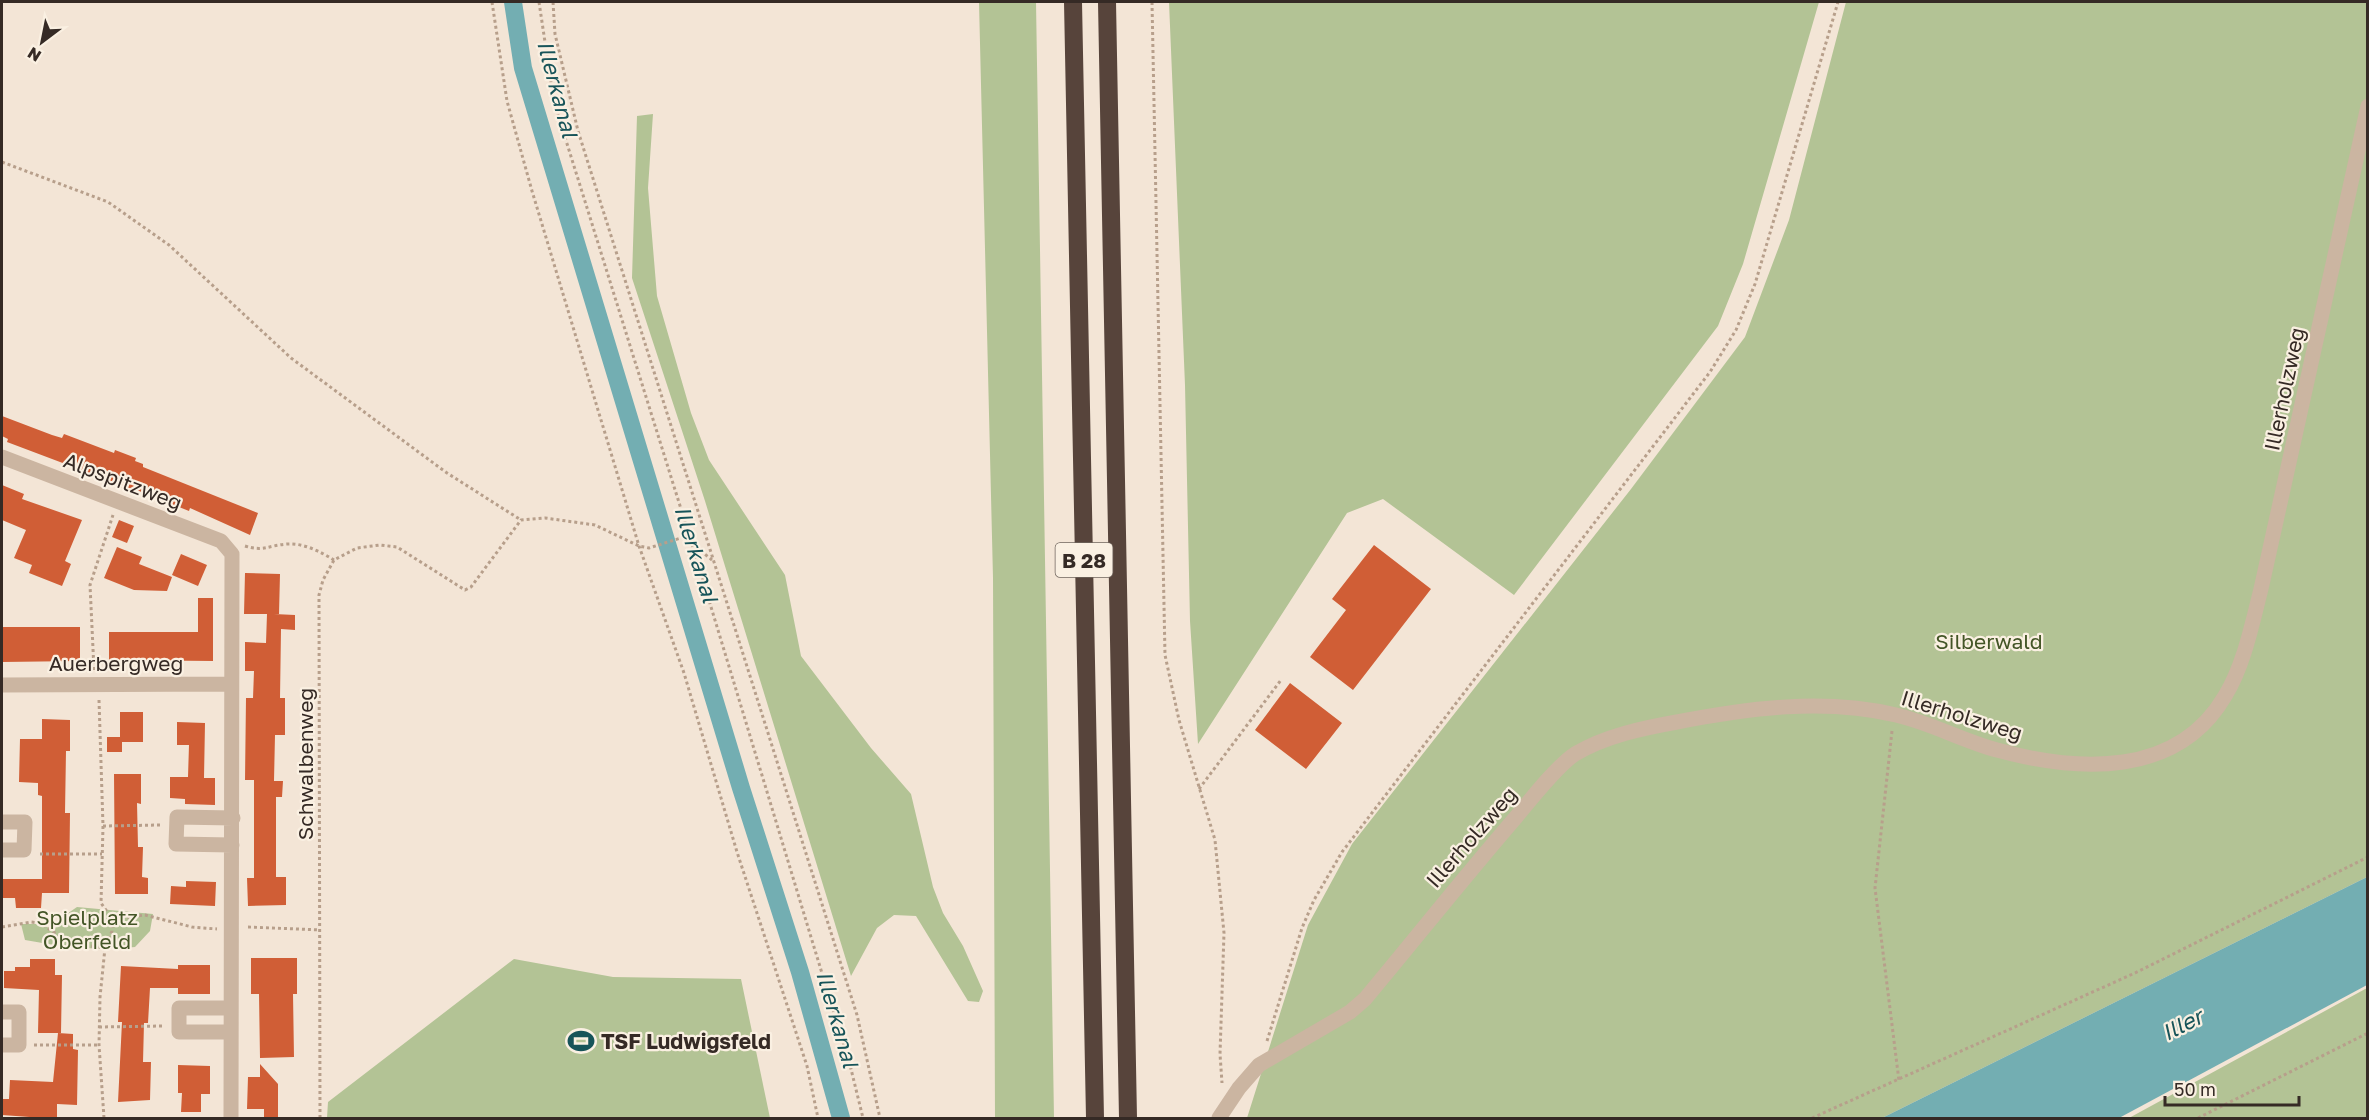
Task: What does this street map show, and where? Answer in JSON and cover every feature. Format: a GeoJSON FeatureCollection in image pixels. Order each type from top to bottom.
{"type":"FeatureCollection","features":[{"type":"Feature","properties":{"kind":"highway","name":"B 28"},"geometry":{"type":"LineString","coordinates":[[1073,2],[1095,1119]]}},
{"type":"Feature","properties":{"kind":"highway","name":"B 28"},"geometry":{"type":"LineString","coordinates":[[1107,2],[1128,1119]]}},
{"type":"Feature","properties":{"kind":"street","name":"Illerholzweg"},"geometry":{"type":"LineString","coordinates":[[1222,1113],[1259,1065],[1350,1012],[1365,999],[1449,894],[1574,755],[1638,729],[1733,711],[1849,707],[1894,714],[1928,724],[1995,750],[2047,761],[2103,766],[2134,762],[2163,753],[2189,738],[2212,717],[2234,677],[2261,589],[2367,106]]}},
{"type":"Feature","properties":{"kind":"street","name":"Alpspitzweg"},"geometry":{"type":"LineString","coordinates":[[2,456],[221,541],[228,547]]}},
{"type":"Feature","properties":{"kind":"street"},"geometry":{"type":"LineString","coordinates":[[228,547],[232,554],[231,1119]]}},
{"type":"Feature","properties":{"kind":"street","name":"Auerbergweg"},"geometry":{"type":"LineString","coordinates":[[2,685],[230,684]]}},
{"type":"Feature","properties":{"kind":"street"},"geometry":{"type":"LineString","coordinates":[[232,818],[177,817],[176,844],[232,845]]}},
{"type":"Feature","properties":{"kind":"street"},"geometry":{"type":"LineString","coordinates":[[2,822],[25,822],[24,850],[2,850]]}},
{"type":"Feature","properties":{"kind":"street"},"geometry":{"type":"LineString","coordinates":[[231,1008],[179,1008],[179,1032],[231,1032]]}},
{"type":"Feature","properties":{"kind":"street"},"geometry":{"type":"LineString","coordinates":[[2,1012],[19,1012],[19,1045],[2,1045]]}},
{"type":"Feature","properties":{"kind":"path"},"geometry":{"type":"LineString","coordinates":[[492,2],[507,101],[639,546],[684,672],[737,852],[807,1066],[818,1119]]}},
{"type":"Feature","properties":{"kind":"path"},"geometry":{"type":"LineString","coordinates":[[539,2],[554,102],[691,541],[850,1069],[863,1119]]}},
{"type":"Feature","properties":{"kind":"path"},"geometry":{"type":"LineString","coordinates":[[553,2],[555,34],[578,131],[856,1015],[880,1119]]}},
{"type":"Feature","properties":{"kind":"path"},"geometry":{"type":"LineString","coordinates":[[1152,2],[1164,655],[1170,685],[1215,840],[1224,933],[1220,1054],[1222,1113]]}},
{"type":"Feature","properties":{"kind":"path"},"geometry":{"type":"LineString","coordinates":[[1259,1065],[1302,927],[1314,900],[1342,852],[1710,372],[1736,330],[1755,284],[1838,2]]}},
{"type":"Feature","properties":{"kind":"path"},"geometry":{"type":"LineString","coordinates":[[2,162],[108,202],[169,245],[291,358],[447,473],[521,520],[545,518],[595,525],[639,546],[649,548],[684,537],[713,560]]}},
{"type":"Feature","properties":{"kind":"path"},"geometry":{"type":"LineString","coordinates":[[104,1119],[99,1027],[105,948],[112,931],[112,919],[101,903],[103,826],[90,585],[117,501]]}},
{"type":"Feature","properties":{"kind":"path"},"geometry":{"type":"LineString","coordinates":[[228,547],[238,544],[260,551],[288,544],[321,552],[334,560],[365,546],[397,547],[465,590],[471,587],[521,520]]}},
{"type":"Feature","properties":{"kind":"path","name":"Schwalbenweg"},"geometry":{"type":"LineString","coordinates":[[320,1119],[319,595],[323,580],[334,560]]}},
{"type":"Feature","properties":{"kind":"path"},"geometry":{"type":"LineString","coordinates":[[1199,789],[1281,680]]}},
{"type":"Feature","properties":{"kind":"path"},"geometry":{"type":"LineString","coordinates":[[1894,714],[1875,888],[1899,1081]]}},
{"type":"Feature","properties":{"kind":"path"},"geometry":{"type":"LineString","coordinates":[[103,826],[177,825]]}},
{"type":"Feature","properties":{"kind":"path"},"geometry":{"type":"LineString","coordinates":[[24,850],[32,853],[102,854]]}},
{"type":"Feature","properties":{"kind":"path"},"geometry":{"type":"LineString","coordinates":[[1812,1119],[2135,974],[2367,857]]}},
{"type":"Feature","properties":{"kind":"path"},"geometry":{"type":"LineString","coordinates":[[112,919],[145,915],[213,930],[232,927],[320,930]]}},
{"type":"Feature","properties":{"kind":"path"},"geometry":{"type":"LineString","coordinates":[[2,927],[31,922],[40,923],[70,943],[105,948]]}},
{"type":"Feature","properties":{"kind":"path"},"geometry":{"type":"LineString","coordinates":[[99,1027],[180,1024]]}},
{"type":"Feature","properties":{"kind":"path"},"geometry":{"type":"LineString","coordinates":[[2198,1119],[2367,1033]]}},
{"type":"Feature","properties":{"kind":"path"},"geometry":{"type":"LineString","coordinates":[[19,1045],[99,1045]]}},
{"type":"Feature","properties":{"kind":"green space"},"geometry":{"type":"Polygon","coordinates":[[[979,2],[1036,2],[1054,1118],[995,1118],[993,578],[979,2]]]}},
{"type":"Feature","properties":{"kind":"green space"},"geometry":{"type":"Polygon","coordinates":[[[1169,2],[1819,2],[1743,264],[1718,326],[1514,595],[1383,499],[1347,513],[1198,744],[1190,621],[1185,385],[1169,2]]]}},
{"type":"Feature","properties":{"kind":"green space","name":"Silberwald"},"geometry":{"type":"Polygon","coordinates":[[[1846,2],[2367,2],[2367,877],[1882,1118],[1247,1118],[1308,925],[1352,844],[1631,489],[1745,337],[1789,220],[1846,2]]]}},
{"type":"Feature","properties":{"kind":"green space"},"geometry":{"type":"Polygon","coordinates":[[[653,114],[648,188],[657,296],[691,413],[709,460],[785,575],[801,656],[871,748],[911,794],[933,887],[943,913],[963,946],[983,991],[979,1002],[968,1001],[916,916],[894,915],[877,928],[851,976],[705,501],[632,278],[637,116],[653,114]]]}},
{"type":"Feature","properties":{"kind":"green space","name":"Spielplatz Oberfeld"},"geometry":{"type":"Polygon","coordinates":[[[77,907],[153,914],[150,931],[135,947],[80,948],[25,940],[21,924],[40,924],[54,930],[61,918],[77,907]]]}},
{"type":"Feature","properties":{"kind":"green space","name":"TSF Ludwigsfeld"},"geometry":{"type":"Polygon","coordinates":[[[514,959],[613,977],[741,979],[770,1118],[327,1118],[328,1102],[514,959]]]}},
{"type":"Feature","properties":{"kind":"green space"},"geometry":{"type":"Polygon","coordinates":[[[2367,988],[2367,1118],[2129,1118],[2367,988]]]}},
{"type":"Feature","properties":{"kind":"water","name":"Iller"},"geometry":{"type":"Polygon","coordinates":[[[2367,877],[2367,985],[2119,1118],[1882,1118],[2367,877]]]}},
{"type":"Feature","properties":{"kind":"building"},"geometry":{"type":"Polygon","coordinates":[[[2,416],[52,435],[62,438],[64,434],[114,453],[115,450],[136,458],[135,461],[143,464],[143,467],[258,513],[250,535],[190,508],[189,511],[134,489],[133,492],[120,487],[121,485],[7,442],[8,439],[2,436],[2,416]]]}},
{"type":"Feature","properties":{"kind":"building"},"geometry":{"type":"Polygon","coordinates":[[[2,485],[24,494],[22,499],[82,520],[65,561],[71,564],[62,586],[29,573],[32,565],[14,558],[26,530],[2,520],[2,485]]]}},
{"type":"Feature","properties":{"kind":"building"},"geometry":{"type":"Polygon","coordinates":[[[119,520],[134,526],[127,543],[112,537],[119,520]]]}},
{"type":"Feature","properties":{"kind":"building"},"geometry":{"type":"Polygon","coordinates":[[[1374,545],[1431,589],[1353,690],[1310,657],[1346,610],[1332,599],[1374,545]]]}},
{"type":"Feature","properties":{"kind":"building"},"geometry":{"type":"Polygon","coordinates":[[[117,547],[142,557],[139,564],[172,577],[167,591],[134,590],[104,578],[117,547]]]}},
{"type":"Feature","properties":{"kind":"building"},"geometry":{"type":"Polygon","coordinates":[[[181,554],[207,565],[198,586],[172,575],[181,554]]]}},
{"type":"Feature","properties":{"kind":"building"},"geometry":{"type":"Polygon","coordinates":[[[245,573],[280,574],[279,614],[274,614],[295,615],[295,630],[281,629],[280,698],[285,698],[285,735],[275,735],[274,781],[283,781],[282,797],[276,797],[276,877],[286,877],[286,905],[248,906],[247,878],[254,878],[254,780],[245,780],[246,698],[253,698],[254,671],[245,671],[245,642],[266,643],[267,614],[244,614],[245,573]]]}},
{"type":"Feature","properties":{"kind":"building"},"geometry":{"type":"Polygon","coordinates":[[[198,598],[213,598],[213,661],[109,660],[109,632],[198,632],[198,598]]]}},
{"type":"Feature","properties":{"kind":"building"},"geometry":{"type":"Polygon","coordinates":[[[2,627],[80,627],[80,661],[2,662],[2,627]]]}},
{"type":"Feature","properties":{"kind":"building"},"geometry":{"type":"Polygon","coordinates":[[[1290,683],[1342,723],[1306,769],[1255,730],[1290,683]]]}},
{"type":"Feature","properties":{"kind":"building"},"geometry":{"type":"Polygon","coordinates":[[[120,712],[143,712],[143,742],[122,742],[122,752],[107,752],[107,737],[120,737],[120,712]]]}},
{"type":"Feature","properties":{"kind":"building"},"geometry":{"type":"Polygon","coordinates":[[[42,719],[70,720],[70,751],[66,751],[65,813],[70,813],[69,893],[42,893],[41,908],[16,908],[15,898],[2,898],[2,879],[42,879],[42,796],[38,795],[38,783],[19,782],[20,739],[42,739],[42,719]]]}},
{"type":"Feature","properties":{"kind":"building"},"geometry":{"type":"Polygon","coordinates":[[[177,722],[205,723],[204,778],[215,778],[215,805],[185,804],[185,799],[170,798],[170,777],[188,777],[189,745],[177,745],[177,722]]]}},
{"type":"Feature","properties":{"kind":"building"},"geometry":{"type":"Polygon","coordinates":[[[114,774],[141,774],[141,804],[137,803],[138,847],[143,847],[142,877],[148,878],[148,894],[115,894],[114,774]]]}},
{"type":"Feature","properties":{"kind":"building"},"geometry":{"type":"Polygon","coordinates":[[[186,881],[216,882],[215,906],[170,904],[171,886],[186,887],[186,881]]]}},
{"type":"Feature","properties":{"kind":"building"},"geometry":{"type":"Polygon","coordinates":[[[251,958],[297,958],[297,994],[293,994],[294,1057],[260,1058],[259,994],[251,994],[251,958]]]}},
{"type":"Feature","properties":{"kind":"building"},"geometry":{"type":"Polygon","coordinates":[[[30,959],[55,959],[55,975],[62,975],[61,1033],[38,1033],[39,990],[4,988],[4,971],[15,971],[15,967],[30,967],[30,959]]]}},
{"type":"Feature","properties":{"kind":"building"},"geometry":{"type":"Polygon","coordinates":[[[178,965],[210,965],[210,994],[178,994],[178,988],[150,988],[148,1023],[144,1023],[143,1062],[151,1062],[150,1100],[118,1102],[122,1022],[118,1022],[121,966],[178,969],[178,965]]]}},
{"type":"Feature","properties":{"kind":"building"},"geometry":{"type":"Polygon","coordinates":[[[58,1033],[73,1034],[73,1049],[78,1050],[77,1105],[57,1104],[57,1119],[2,1115],[2,1099],[9,1099],[10,1080],[53,1082],[58,1033]]]}},
{"type":"Feature","properties":{"kind":"building"},"geometry":{"type":"Polygon","coordinates":[[[260,1064],[278,1084],[278,1119],[264,1119],[264,1109],[247,1109],[248,1077],[260,1077],[260,1064]]]}},
{"type":"Feature","properties":{"kind":"building"},"geometry":{"type":"Polygon","coordinates":[[[178,1065],[210,1066],[210,1094],[201,1094],[201,1112],[181,1112],[182,1093],[178,1093],[178,1065]]]}},
{"type":"Feature","properties":{"kind":"waterway","name":"Illerkanal"},"geometry":{"type":"LineString","coordinates":[[513,2],[523,68],[741,788],[800,972],[841,1118]]}},
{"type":"Feature","properties":{"kind":"place","name":"TSF Ludwigsfeld"},"geometry":{"type":"Point","coordinates":[581,1041]}}]}
